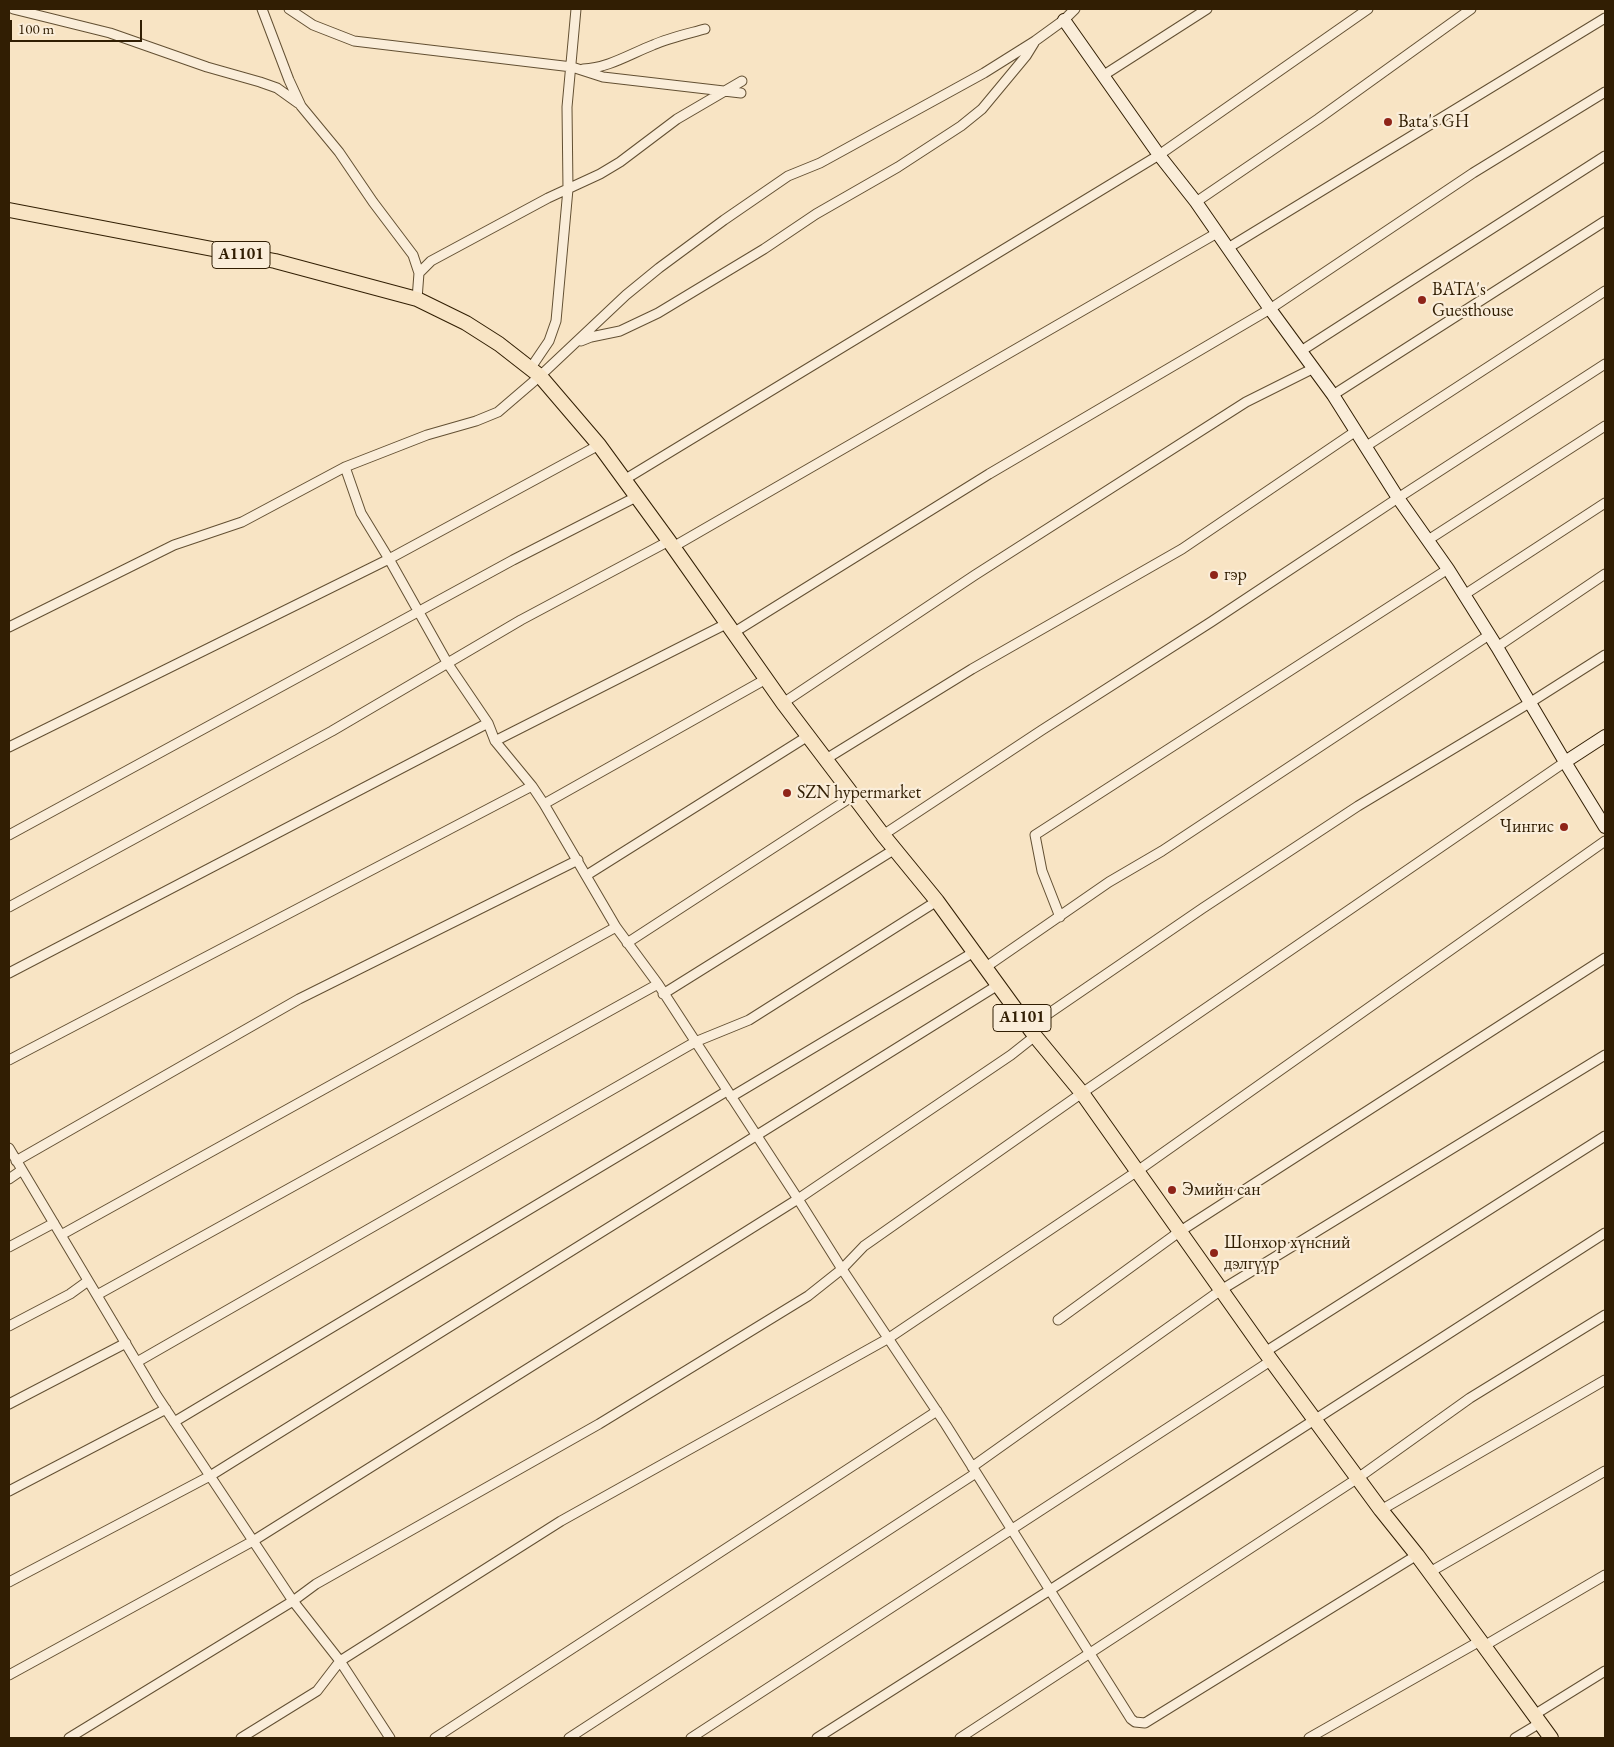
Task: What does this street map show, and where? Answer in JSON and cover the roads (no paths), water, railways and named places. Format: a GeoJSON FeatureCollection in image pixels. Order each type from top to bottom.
{"type":"FeatureCollection","features":[{"type":"Feature","properties":{"kind":"main road"},"geometry":{"type":"LineString","coordinates":[[1064,20],[1333,395],[1398,498],[1448,569],[1531,702],[1605,827]]}},
{"type":"Feature","properties":{"kind":"main road","name":"A1101"},"geometry":{"type":"LineString","coordinates":[[9,210],[275,262],[416,299],[466,323],[499,344],[535,372],[599,445],[783,704],[883,836],[937,901],[1032,1032],[1082,1093],[1136,1172],[1268,1356],[1381,1510],[1430,1572],[1551,1738]]}},
{"type":"Feature","properties":{"kind":"main road"},"geometry":{"type":"LineString","coordinates":[[1565,762],[1605,736]]}},
{"type":"Feature","properties":{"kind":"street"},"geometry":{"type":"LineString","coordinates":[[13,9],[110,33],[207,67],[277,88],[301,106],[339,152],[373,202],[413,255],[418,273],[416,299]]}},
{"type":"Feature","properties":{"kind":"street"},"geometry":{"type":"LineString","coordinates":[[262,9],[301,106]]}},
{"type":"Feature","properties":{"kind":"street"},"geometry":{"type":"LineString","coordinates":[[289,9],[313,25],[354,40],[593,69],[654,44],[705,29]]}},
{"type":"Feature","properties":{"kind":"street"},"geometry":{"type":"LineString","coordinates":[[535,372],[556,321],[568,189],[568,107],[575,68],[576,9]]}},
{"type":"Feature","properties":{"kind":"street"},"geometry":{"type":"LineString","coordinates":[[9,627],[174,545],[242,522],[346,467],[427,435],[476,421],[498,412],[535,372],[574,344],[626,295],[659,268],[788,176],[820,163],[984,74],[1035,41],[1064,20],[1075,9]]}},
{"type":"Feature","properties":{"kind":"street"},"geometry":{"type":"LineString","coordinates":[[1104,75],[1207,9]]}},
{"type":"Feature","properties":{"kind":"street"},"geometry":{"type":"LineString","coordinates":[[624,480],[1159,155],[1368,9]]}},
{"type":"Feature","properties":{"kind":"street"},"geometry":{"type":"LineString","coordinates":[[1196,202],[1318,119],[1471,9]]}},
{"type":"Feature","properties":{"kind":"street"},"geometry":{"type":"LineString","coordinates":[[1228,248],[1605,18]]}},
{"type":"Feature","properties":{"kind":"street"},"geometry":{"type":"LineString","coordinates":[[574,344],[591,337],[620,330],[658,313],[764,249],[816,214],[898,168],[961,126],[982,109],[1026,56],[1035,41]]}},
{"type":"Feature","properties":{"kind":"street"},"geometry":{"type":"LineString","coordinates":[[575,68],[603,77],[741,93]]}},
{"type":"Feature","properties":{"kind":"street"},"geometry":{"type":"LineString","coordinates":[[418,273],[431,261],[600,174],[627,157],[677,118],[742,81]]}},
{"type":"Feature","properties":{"kind":"street"},"geometry":{"type":"LineString","coordinates":[[495,741],[730,628],[1270,309],[1473,173],[1605,92]]}},
{"type":"Feature","properties":{"kind":"street"},"geometry":{"type":"LineString","coordinates":[[1301,351],[1605,156]]}},
{"type":"Feature","properties":{"kind":"street"},"geometry":{"type":"LineString","coordinates":[[1333,395],[1605,221]]}},
{"type":"Feature","properties":{"kind":"street"},"geometry":{"type":"LineString","coordinates":[[9,907],[332,732],[521,620],[671,544],[1218,233]]}},
{"type":"Feature","properties":{"kind":"street"},"geometry":{"type":"LineString","coordinates":[[1366,447],[1605,291]]}},
{"type":"Feature","properties":{"kind":"street"},"geometry":{"type":"LineString","coordinates":[[883,836],[1042,730],[1211,622],[1605,364]]}},
{"type":"Feature","properties":{"kind":"street"},"geometry":{"type":"LineString","coordinates":[[783,704],[975,575],[1246,402],[1314,368]]}},
{"type":"Feature","properties":{"kind":"street"},"geometry":{"type":"LineString","coordinates":[[1428,540],[1605,426]]}},
{"type":"Feature","properties":{"kind":"street"},"geometry":{"type":"LineString","coordinates":[[826,759],[972,669],[1182,549],[1356,431]]}},
{"type":"Feature","properties":{"kind":"street"},"geometry":{"type":"LineString","coordinates":[[9,747],[389,559],[599,445]]}},
{"type":"Feature","properties":{"kind":"street"},"geometry":{"type":"LineString","coordinates":[[346,467],[361,513],[448,664],[488,723],[495,741],[532,786],[544,804],[616,926],[658,984],[842,1269],[937,1411],[1131,1719],[1145,1724],[1417,1555]]}},
{"type":"Feature","properties":{"kind":"street"},"geometry":{"type":"LineString","coordinates":[[9,835],[513,560],[636,497]]}},
{"type":"Feature","properties":{"kind":"street"},"geometry":{"type":"LineString","coordinates":[[1464,595],[1605,503]]}},
{"type":"Feature","properties":{"kind":"street"},"geometry":{"type":"LineString","coordinates":[[1060,917],[1042,872],[1035,835],[1448,569]]}},
{"type":"Feature","properties":{"kind":"street"},"geometry":{"type":"LineString","coordinates":[[1497,647],[1605,574]]}},
{"type":"Feature","properties":{"kind":"street"},"geometry":{"type":"LineString","coordinates":[[986,967],[1110,882],[1162,851],[1489,635]]}},
{"type":"Feature","properties":{"kind":"street"},"geometry":{"type":"LineString","coordinates":[[9,1675],[253,1541],[798,1199],[1011,1055],[1032,1032],[1195,914],[1358,806],[1531,702],[1605,655]]}},
{"type":"Feature","properties":{"kind":"street"},"geometry":{"type":"LineString","coordinates":[[544,804],[766,679]]}},
{"type":"Feature","properties":{"kind":"street"},"geometry":{"type":"LineString","coordinates":[[9,973],[488,723]]}},
{"type":"Feature","properties":{"kind":"street"},"geometry":{"type":"LineString","coordinates":[[587,875],[808,736]]}},
{"type":"Feature","properties":{"kind":"street"},"geometry":{"type":"LineString","coordinates":[[69,1738],[293,1601],[316,1584],[607,1418],[808,1296],[842,1269],[864,1246],[1082,1093],[1565,762]]}},
{"type":"Feature","properties":{"kind":"street"},"geometry":{"type":"LineString","coordinates":[[9,1060],[532,786]]}},
{"type":"Feature","properties":{"kind":"street"},"geometry":{"type":"LineString","coordinates":[[627,943],[853,796]]}},
{"type":"Feature","properties":{"kind":"street"},"geometry":{"type":"LineString","coordinates":[[241,1738],[317,1691],[340,1661],[562,1522],[889,1338],[1136,1172],[1605,841]]}},
{"type":"Feature","properties":{"kind":"street"},"geometry":{"type":"LineString","coordinates":[[663,994],[894,849]]}},
{"type":"Feature","properties":{"kind":"street"},"geometry":{"type":"LineString","coordinates":[[16,1160],[299,999],[578,860]]}},
{"type":"Feature","properties":{"kind":"street"},"geometry":{"type":"LineString","coordinates":[[137,1362],[695,1042],[748,1020],[937,901]]}},
{"type":"Feature","properties":{"kind":"street"},"geometry":{"type":"LineString","coordinates":[[61,1235],[616,926]]}},
{"type":"Feature","properties":{"kind":"street"},"geometry":{"type":"LineString","coordinates":[[174,1422],[729,1094],[974,952]]}},
{"type":"Feature","properties":{"kind":"street"},"geometry":{"type":"LineString","coordinates":[[1058,1320],[1179,1232],[1605,958]]}},
{"type":"Feature","properties":{"kind":"street"},"geometry":{"type":"LineString","coordinates":[[97,1295],[658,984]]}},
{"type":"Feature","properties":{"kind":"street"},"geometry":{"type":"LineString","coordinates":[[9,1582],[210,1476],[998,985]]}},
{"type":"Feature","properties":{"kind":"street"},"geometry":{"type":"LineString","coordinates":[[569,1738],[974,1470],[1221,1290],[1605,1054]]}},
{"type":"Feature","properties":{"kind":"street"},"geometry":{"type":"LineString","coordinates":[[691,1738],[1012,1530],[1268,1356],[1605,1136]]}},
{"type":"Feature","properties":{"kind":"street"},"geometry":{"type":"LineString","coordinates":[[9,1148],[174,1422],[293,1601],[340,1661],[390,1738]]}},
{"type":"Feature","properties":{"kind":"street"},"geometry":{"type":"LineString","coordinates":[[9,1179],[22,1170]]}},
{"type":"Feature","properties":{"kind":"street"},"geometry":{"type":"LineString","coordinates":[[9,1247],[54,1223]]}},
{"type":"Feature","properties":{"kind":"street"},"geometry":{"type":"LineString","coordinates":[[817,1738],[1605,1233]]}},
{"type":"Feature","properties":{"kind":"street"},"geometry":{"type":"LineString","coordinates":[[9,1326],[70,1294],[88,1281]]}},
{"type":"Feature","properties":{"kind":"street"},"geometry":{"type":"LineString","coordinates":[[960,1738],[1358,1478],[1470,1398],[1605,1315]]}},
{"type":"Feature","properties":{"kind":"street"},"geometry":{"type":"LineString","coordinates":[[9,1404],[126,1343]]}},
{"type":"Feature","properties":{"kind":"street"},"geometry":{"type":"LineString","coordinates":[[1381,1510],[1605,1380]]}},
{"type":"Feature","properties":{"kind":"street"},"geometry":{"type":"LineString","coordinates":[[9,1491],[166,1409]]}},
{"type":"Feature","properties":{"kind":"street"},"geometry":{"type":"LineString","coordinates":[[435,1738],[937,1411]]}},
{"type":"Feature","properties":{"kind":"street"},"geometry":{"type":"LineString","coordinates":[[1430,1572],[1605,1472]]}},
{"type":"Feature","properties":{"kind":"street"},"geometry":{"type":"LineString","coordinates":[[1309,1738],[1605,1575]]}},
{"type":"Feature","properties":{"kind":"street"},"geometry":{"type":"LineString","coordinates":[[1515,1738],[1537,1719],[1605,1670]]}},
{"type":"Feature","properties":{"kind":"place","name":"Bata's GH"},"geometry":{"type":"Point","coordinates":[1388,122]}},
{"type":"Feature","properties":{"kind":"place","name":"BATA's Guesthouse"},"geometry":{"type":"Point","coordinates":[1422,300]}},
{"type":"Feature","properties":{"kind":"place","name":"гэр"},"geometry":{"type":"Point","coordinates":[1214,575]}},
{"type":"Feature","properties":{"kind":"place","name":"SZN hypermarket"},"geometry":{"type":"Point","coordinates":[787,793]}},
{"type":"Feature","properties":{"kind":"place","name":"Чингис"},"geometry":{"type":"Point","coordinates":[1564,827]}},
{"type":"Feature","properties":{"kind":"place","name":"Эмийн сан"},"geometry":{"type":"Point","coordinates":[1172,1190]}},
{"type":"Feature","properties":{"kind":"place","name":"Шонхор хүнсний дэлгүүр"},"geometry":{"type":"Point","coordinates":[1214,1253]}}]}
